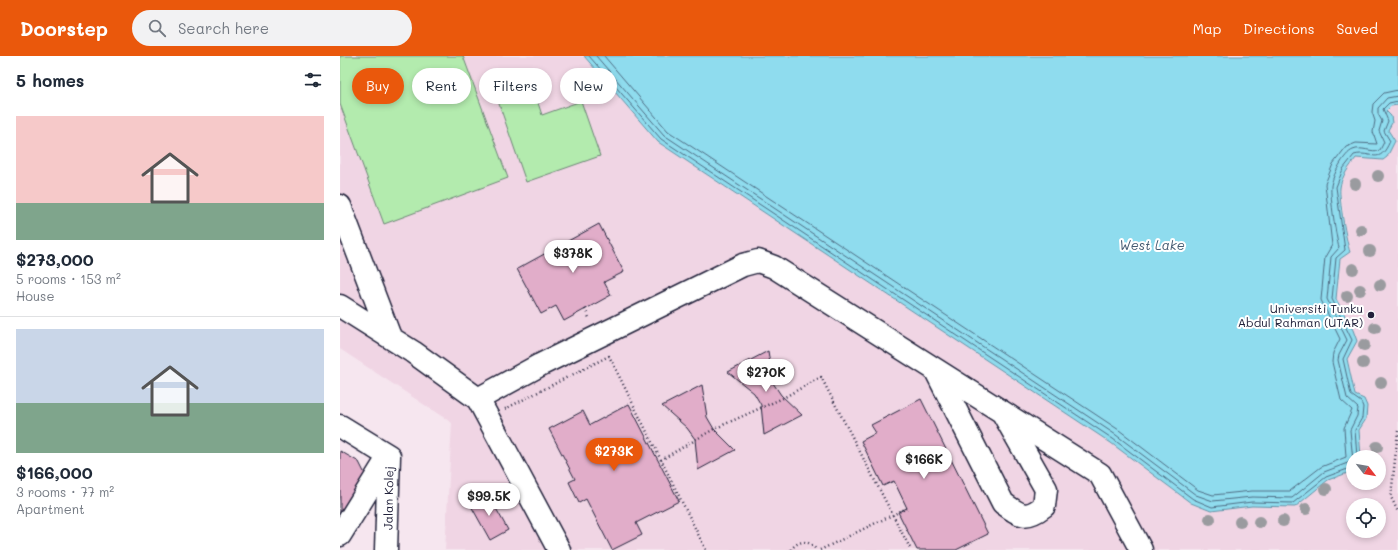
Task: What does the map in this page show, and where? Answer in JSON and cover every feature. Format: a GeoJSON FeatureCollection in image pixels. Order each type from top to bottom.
{"type":"FeatureCollection","features":[{"type":"Feature","properties":{"kind":"lane"},"geometry":{"type":"LineString","coordinates":[[340,206],[390,337]]}},
{"type":"Feature","properties":{"kind":"lane"},"geometry":{"type":"LineString","coordinates":[[478,399],[540,365],[743,265],[758,261],[774,267],[1100,474],[1141,550]]}},
{"type":"Feature","properties":{"kind":"lane"},"geometry":{"type":"LineString","coordinates":[[340,306],[390,337],[478,399],[559,550]]}},
{"type":"Feature","properties":{"kind":"lane"},"geometry":{"type":"LineString","coordinates":[[936,370],[1003,503],[1019,514],[1033,514],[1044,506],[1046,489],[1003,412]]}},
{"type":"Feature","properties":{"kind":"lane","name":"Jalan Kolej"},"geometry":{"type":"LineString","coordinates":[[340,426],[389,456],[386,550]]}},
{"type":"Feature","properties":{"kind":"lane"},"geometry":{"type":"LineString","coordinates":[[340,535],[389,456]]}},
{"type":"Feature","properties":{"kind":"path"},"geometry":{"type":"LineString","coordinates":[[496,433],[501,430],[498,419],[500,415],[511,405],[609,356],[706,550]]}},
{"type":"Feature","properties":{"kind":"path"},"geometry":{"type":"LineString","coordinates":[[661,460],[714,429],[783,398],[821,377],[911,550]]}},
{"type":"Feature","properties":{"kind":"path"},"geometry":{"type":"LineString","coordinates":[[1398,431],[1391,497],[1398,512]]}},
{"type":"Feature","properties":{"kind":"path"},"geometry":{"type":"LineString","coordinates":[[820,550],[907,508]]}},
{"type":"Feature","properties":{"kind":"path"},"geometry":{"type":"LineString","coordinates":[[791,550],[794,545],[803,542],[811,544],[816,550]]}},
{"type":"Feature","properties":{"kind":"shaded area"},"geometry":{"type":"Polygon","coordinates":[[[340,56],[584,56],[594,68],[560,68],[560,104],[617,104],[617,94],[658,142],[1111,443],[1191,503],[1211,511],[1252,506],[1295,507],[1328,480],[1346,474],[1346,490],[1386,490],[1386,450],[1360,450],[1359,430],[1366,419],[1364,399],[1355,395],[1347,358],[1353,330],[1336,299],[1339,282],[1340,259],[1350,252],[1347,242],[1340,188],[1346,171],[1356,158],[1383,160],[1387,157],[1395,141],[1388,130],[1391,116],[1386,111],[1391,106],[1398,105],[1398,550],[445,550],[452,423],[340,349],[340,56]]]}},
{"type":"Feature","properties":{"kind":"green space"},"geometry":{"type":"Polygon","coordinates":[[[340,56],[463,56],[467,68],[412,68],[412,104],[471,104],[471,78],[479,99],[479,104],[481,104],[508,178],[384,224],[340,104],[340,56]]]}},
{"type":"Feature","properties":{"kind":"green space"},"geometry":{"type":"Polygon","coordinates":[[[499,104],[538,104],[542,115],[573,104],[582,104],[600,156],[526,182],[499,104]]]}},
{"type":"Feature","properties":{"kind":"water","name":"West Lake"},"geometry":{"type":"Polygon","coordinates":[[[584,56],[1398,56],[1398,105],[1391,106],[1386,111],[1391,116],[1392,123],[1388,130],[1395,141],[1387,157],[1383,160],[1356,158],[1344,176],[1340,188],[1343,220],[1350,252],[1340,259],[1336,299],[1353,330],[1357,341],[1347,359],[1355,395],[1364,399],[1367,406],[1366,419],[1359,430],[1360,450],[1346,450],[1346,474],[1328,480],[1295,507],[1252,506],[1211,511],[1191,503],[1111,443],[658,142],[617,94],[617,68],[594,68],[584,56]]]}},
{"type":"Feature","properties":{"kind":"building"},"geometry":{"type":"Polygon","coordinates":[[[599,224],[624,272],[604,282],[611,295],[564,321],[556,306],[541,314],[517,269],[599,224]]]}},
{"type":"Feature","properties":{"kind":"building"},"geometry":{"type":"Polygon","coordinates":[[[768,351],[773,383],[781,395],[802,415],[764,435],[761,405],[754,393],[728,372],[768,351]]]}},
{"type":"Feature","properties":{"kind":"building"},"geometry":{"type":"Polygon","coordinates":[[[702,385],[707,417],[714,429],[735,450],[698,470],[695,439],[687,428],[662,406],[702,385]]]}},
{"type":"Feature","properties":{"kind":"building"},"geometry":{"type":"Polygon","coordinates":[[[921,399],[988,534],[956,550],[917,550],[898,512],[907,508],[894,481],[883,486],[861,441],[876,433],[871,425],[921,399]]]}},
{"type":"Feature","properties":{"kind":"building"},"geometry":{"type":"Polygon","coordinates":[[[629,404],[679,501],[636,523],[642,535],[612,550],[586,499],[579,503],[569,482],[575,479],[549,429],[583,411],[590,425],[629,404]]]}},
{"type":"Feature","properties":{"kind":"building"},"geometry":{"type":"Polygon","coordinates":[[[340,451],[359,462],[365,474],[340,514],[340,451]]]}},
{"type":"Feature","properties":{"kind":"building"},"geometry":{"type":"Polygon","coordinates":[[[488,494],[508,530],[490,540],[470,504],[488,494]]]}},
{"type":"Feature","properties":{"kind":"place","name":"Universiti Tunku Abdul Rahman (UTAR)"},"geometry":{"type":"Point","coordinates":[1371,315]}}]}
